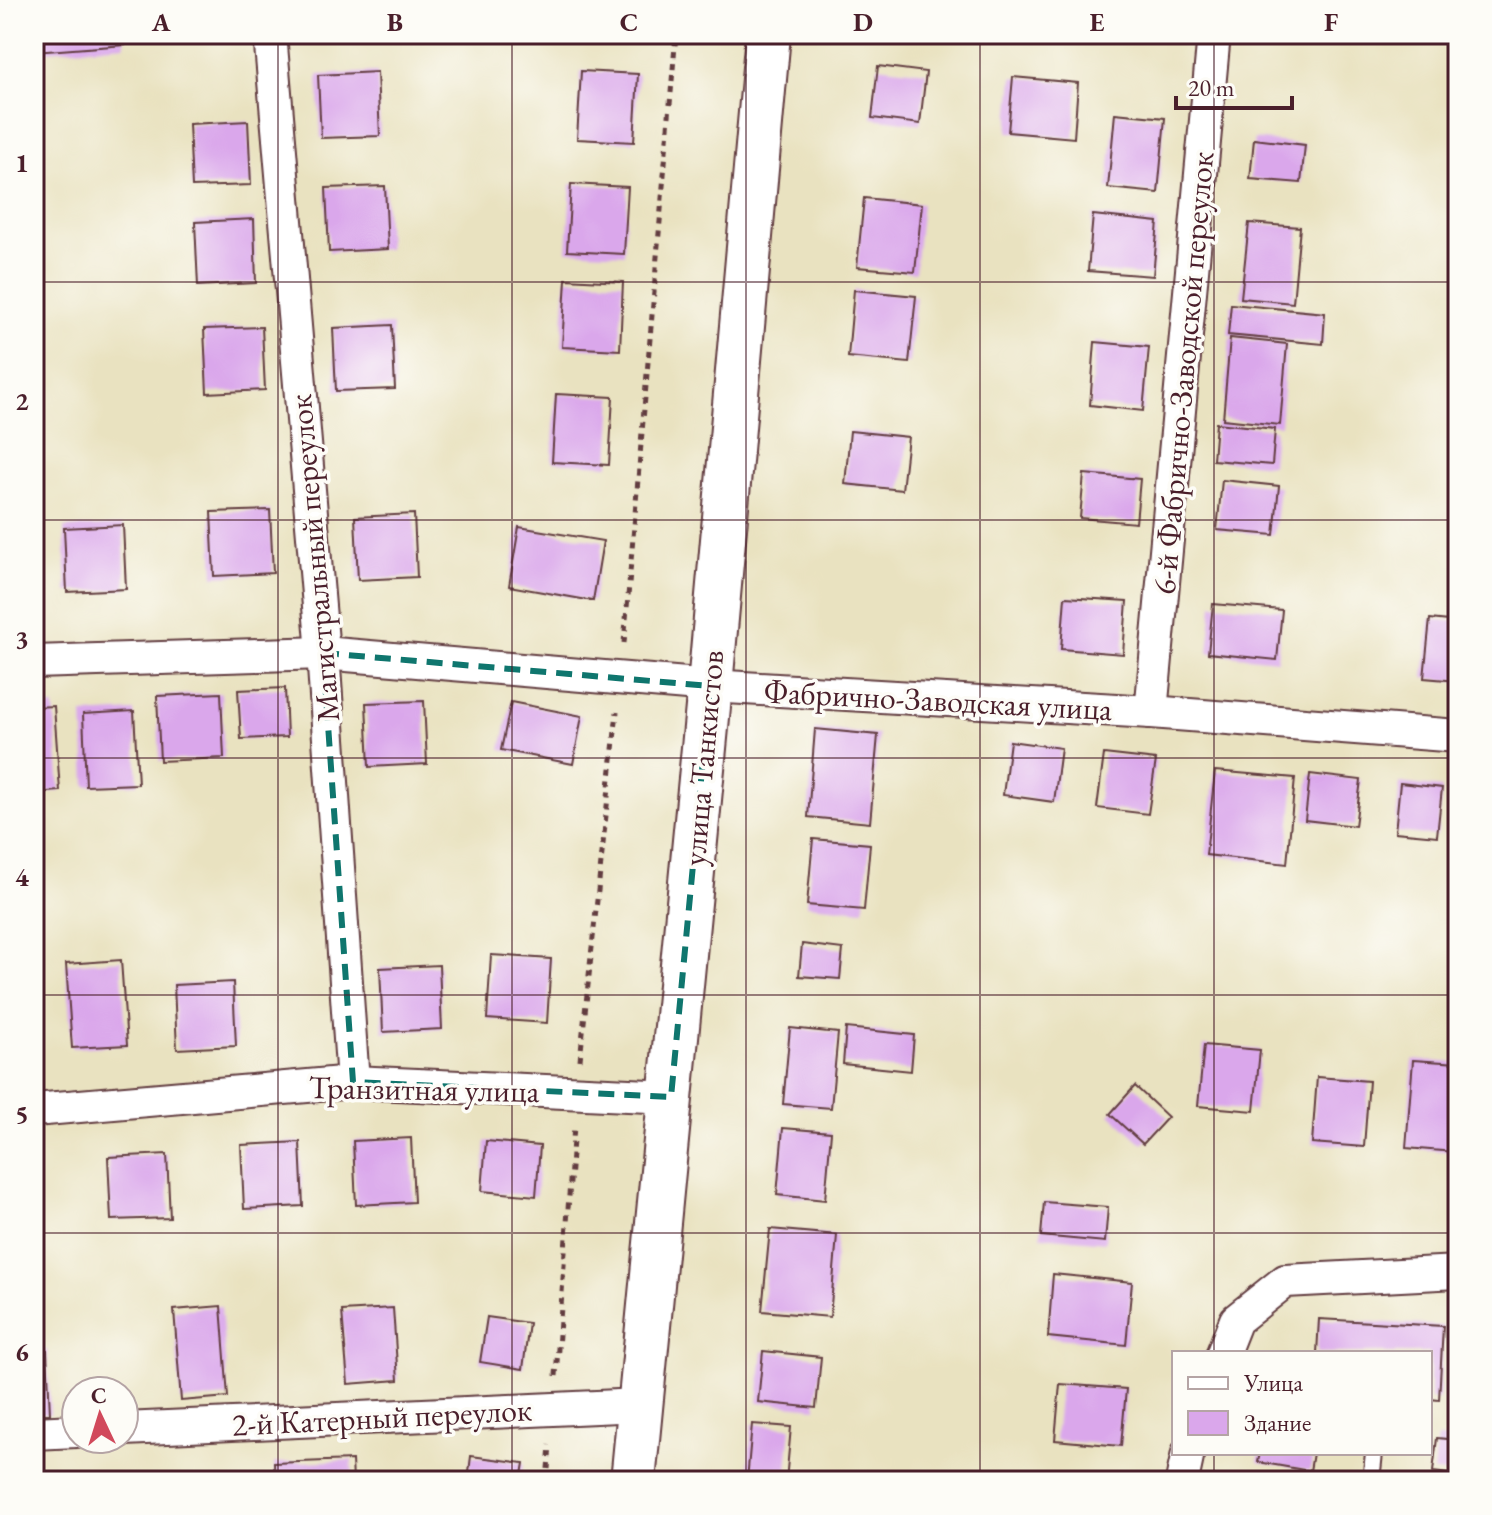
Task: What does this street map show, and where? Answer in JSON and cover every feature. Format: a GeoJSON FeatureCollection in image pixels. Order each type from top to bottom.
{"type":"FeatureCollection","features":[{"type":"Feature","properties":{"kind":"street","name":"Магистральный переулок"},"geometry":{"type":"LineString","coordinates":[[270,34],[323,653],[353,1082]]}},
{"type":"Feature","properties":{"kind":"street","name":"улица Танкистов"},"geometry":{"type":"LineString","coordinates":[[633,1481],[710,686],[768,34]]}},
{"type":"Feature","properties":{"kind":"street","name":"6-й Фабрично-Заводской переулок"},"geometry":{"type":"LineString","coordinates":[[1151,712],[1214,34]]}},
{"type":"Feature","properties":{"kind":"street","name":"Фабрично-Заводская улица"},"geometry":{"type":"LineString","coordinates":[[34,662],[323,653],[710,686],[1151,712],[1458,736]]}},
{"type":"Feature","properties":{"kind":"street","name":"Транзитная улица"},"geometry":{"type":"LineString","coordinates":[[34,1110],[353,1082],[671,1097]]}},
{"type":"Feature","properties":{"kind":"street"},"geometry":{"type":"LineString","coordinates":[[1224,1351],[1236,1320],[1285,1281],[1458,1272]]}},
{"type":"Feature","properties":{"kind":"street","name":"2-й Катерный переулок"},"geometry":{"type":"LineString","coordinates":[[140,1428],[640,1405]]}},
{"type":"Feature","properties":{"kind":"street"},"geometry":{"type":"LineString","coordinates":[[34,1433],[60,1432]]}},
{"type":"Feature","properties":{"kind":"street"},"geometry":{"type":"LineString","coordinates":[[1182,1481],[1188,1455]]}},
{"type":"Feature","properties":{"kind":"lane"},"geometry":{"type":"LineString","coordinates":[[1371,1481],[1374,1455]]}},
{"type":"Feature","properties":{"kind":"path"},"geometry":{"type":"LineString","coordinates":[[547,1481],[577,1092],[621,679],[676,34]]}},
{"type":"Feature","properties":{"kind":"highlighted area"},"geometry":{"type":"Polygon","coordinates":[[[323,653],[710,686],[671,1097],[353,1082],[323,653]]]}},
{"type":"Feature","properties":{"kind":"building"},"geometry":{"type":"Polygon","coordinates":[[[34,34],[124,34],[125,45],[34,52],[34,34]]]}},
{"type":"Feature","properties":{"kind":"building"},"geometry":{"type":"Polygon","coordinates":[[[1296,34],[1320,34],[1319,38],[1296,34]]]}},
{"type":"Feature","properties":{"kind":"building"},"geometry":{"type":"Polygon","coordinates":[[[878,66],[926,72],[920,124],[872,118],[878,66]]]}},
{"type":"Feature","properties":{"kind":"building"},"geometry":{"type":"Polygon","coordinates":[[[581,71],[638,74],[634,142],[577,139],[581,71]]]}},
{"type":"Feature","properties":{"kind":"building"},"geometry":{"type":"Polygon","coordinates":[[[377,72],[380,136],[321,138],[318,75],[377,72]]]}},
{"type":"Feature","properties":{"kind":"building"},"geometry":{"type":"Polygon","coordinates":[[[1013,77],[1078,83],[1074,138],[1008,132],[1013,77]]]}},
{"type":"Feature","properties":{"kind":"building"},"geometry":{"type":"Polygon","coordinates":[[[1115,113],[1165,118],[1158,193],[1108,188],[1115,113]]]}},
{"type":"Feature","properties":{"kind":"building"},"geometry":{"type":"Polygon","coordinates":[[[248,121],[251,185],[192,187],[189,124],[248,121]]]}},
{"type":"Feature","properties":{"kind":"building"},"geometry":{"type":"Polygon","coordinates":[[[1254,139],[1305,145],[1301,183],[1250,179],[1254,139]]]}},
{"type":"Feature","properties":{"kind":"building"},"geometry":{"type":"Polygon","coordinates":[[[571,184],[628,187],[624,254],[567,251],[571,184]]]}},
{"type":"Feature","properties":{"kind":"building"},"geometry":{"type":"Polygon","coordinates":[[[385,186],[388,249],[329,252],[326,188],[385,186]]]}},
{"type":"Feature","properties":{"kind":"building"},"geometry":{"type":"Polygon","coordinates":[[[864,198],[922,204],[915,272],[857,267],[864,198]]]}},
{"type":"Feature","properties":{"kind":"building"},"geometry":{"type":"Polygon","coordinates":[[[1093,215],[1158,222],[1153,276],[1088,271],[1093,215]]]}},
{"type":"Feature","properties":{"kind":"building"},"geometry":{"type":"Polygon","coordinates":[[[254,219],[256,283],[198,286],[195,222],[254,219]]]}},
{"type":"Feature","properties":{"kind":"building"},"geometry":{"type":"Polygon","coordinates":[[[1249,223],[1300,227],[1293,303],[1241,298],[1249,223]]]}},
{"type":"Feature","properties":{"kind":"building"},"geometry":{"type":"Polygon","coordinates":[[[566,279],[623,282],[620,350],[562,347],[566,279]]]}},
{"type":"Feature","properties":{"kind":"building"},"geometry":{"type":"Polygon","coordinates":[[[854,290],[916,296],[909,363],[848,357],[854,290]]]}},
{"type":"Feature","properties":{"kind":"building"},"geometry":{"type":"Polygon","coordinates":[[[1231,304],[1325,313],[1323,344],[1228,335],[1231,304]]]}},
{"type":"Feature","properties":{"kind":"building"},"geometry":{"type":"Polygon","coordinates":[[[392,325],[395,389],[336,391],[333,328],[392,325]]]}},
{"type":"Feature","properties":{"kind":"building"},"geometry":{"type":"Polygon","coordinates":[[[262,327],[265,390],[207,393],[204,329],[262,327]]]}},
{"type":"Feature","properties":{"kind":"building"},"geometry":{"type":"Polygon","coordinates":[[[1230,338],[1287,344],[1280,425],[1223,419],[1230,338]]]}},
{"type":"Feature","properties":{"kind":"building"},"geometry":{"type":"Polygon","coordinates":[[[1095,342],[1149,347],[1143,411],[1090,405],[1095,342]]]}},
{"type":"Feature","properties":{"kind":"building"},"geometry":{"type":"Polygon","coordinates":[[[556,394],[613,397],[609,465],[552,462],[556,394]]]}},
{"type":"Feature","properties":{"kind":"building"},"geometry":{"type":"Polygon","coordinates":[[[1216,423],[1275,429],[1272,465],[1213,460],[1216,423]]]}},
{"type":"Feature","properties":{"kind":"building"},"geometry":{"type":"Polygon","coordinates":[[[850,431],[908,437],[902,490],[845,484],[850,431]]]}},
{"type":"Feature","properties":{"kind":"building"},"geometry":{"type":"Polygon","coordinates":[[[1084,474],[1140,479],[1136,523],[1080,518],[1084,474]]]}},
{"type":"Feature","properties":{"kind":"building"},"geometry":{"type":"Polygon","coordinates":[[[1222,480],[1279,486],[1274,535],[1217,530],[1222,480]]]}},
{"type":"Feature","properties":{"kind":"building"},"geometry":{"type":"Polygon","coordinates":[[[270,510],[273,573],[214,576],[211,512],[270,510]]]}},
{"type":"Feature","properties":{"kind":"building"},"geometry":{"type":"Polygon","coordinates":[[[414,514],[417,577],[358,580],[355,517],[414,514]]]}},
{"type":"Feature","properties":{"kind":"building"},"geometry":{"type":"Polygon","coordinates":[[[123,525],[126,589],[67,592],[64,528],[123,525]]]}},
{"type":"Feature","properties":{"kind":"building"},"geometry":{"type":"Polygon","coordinates":[[[519,527],[603,541],[593,601],[509,586],[519,527]]]}},
{"type":"Feature","properties":{"kind":"building"},"geometry":{"type":"Polygon","coordinates":[[[1065,597],[1127,601],[1123,654],[1061,649],[1065,597]]]}},
{"type":"Feature","properties":{"kind":"building"},"geometry":{"type":"Polygon","coordinates":[[[1213,604],[1282,610],[1277,660],[1208,653],[1213,604]]]}},
{"type":"Feature","properties":{"kind":"building"},"geometry":{"type":"Polygon","coordinates":[[[1430,619],[1458,622],[1458,681],[1424,678],[1430,619]]]}},
{"type":"Feature","properties":{"kind":"building"},"geometry":{"type":"Polygon","coordinates":[[[285,688],[287,737],[241,739],[238,690],[285,688]]]}},
{"type":"Feature","properties":{"kind":"building"},"geometry":{"type":"Polygon","coordinates":[[[221,693],[224,758],[160,761],[157,696],[221,693]]]}},
{"type":"Feature","properties":{"kind":"building"},"geometry":{"type":"Polygon","coordinates":[[[424,701],[427,764],[369,767],[366,703],[424,701]]]}},
{"type":"Feature","properties":{"kind":"building"},"geometry":{"type":"Polygon","coordinates":[[[511,702],[582,716],[573,764],[501,750],[511,702]]]}},
{"type":"Feature","properties":{"kind":"building"},"geometry":{"type":"Polygon","coordinates":[[[54,706],[60,791],[34,793],[34,707],[54,706]]]}},
{"type":"Feature","properties":{"kind":"building"},"geometry":{"type":"Polygon","coordinates":[[[134,711],[138,784],[86,786],[83,714],[134,711]]]}},
{"type":"Feature","properties":{"kind":"building"},"geometry":{"type":"Polygon","coordinates":[[[815,729],[878,735],[870,823],[808,817],[815,729]]]}},
{"type":"Feature","properties":{"kind":"building"},"geometry":{"type":"Polygon","coordinates":[[[1010,741],[1061,748],[1054,802],[1003,795],[1010,741]]]}},
{"type":"Feature","properties":{"kind":"building"},"geometry":{"type":"Polygon","coordinates":[[[1104,754],[1156,760],[1148,814],[1097,808],[1104,754]]]}},
{"type":"Feature","properties":{"kind":"building"},"geometry":{"type":"Polygon","coordinates":[[[1215,771],[1295,778],[1287,864],[1206,855],[1215,771]]]}},
{"type":"Feature","properties":{"kind":"building"},"geometry":{"type":"Polygon","coordinates":[[[1310,774],[1361,780],[1355,826],[1305,820],[1310,774]]]}},
{"type":"Feature","properties":{"kind":"building"},"geometry":{"type":"Polygon","coordinates":[[[1400,783],[1442,788],[1437,836],[1395,832],[1400,783]]]}},
{"type":"Feature","properties":{"kind":"building"},"geometry":{"type":"Polygon","coordinates":[[[813,839],[870,844],[864,910],[807,905],[813,839]]]}},
{"type":"Feature","properties":{"kind":"building"},"geometry":{"type":"Polygon","coordinates":[[[802,944],[843,949],[840,979],[799,976],[802,944]]]}},
{"type":"Feature","properties":{"kind":"building"},"geometry":{"type":"Polygon","coordinates":[[[491,955],[551,959],[547,1023],[487,1019],[491,955]]]}},
{"type":"Feature","properties":{"kind":"building"},"geometry":{"type":"Polygon","coordinates":[[[121,960],[127,1045],[72,1048],[66,964],[121,960]]]}},
{"type":"Feature","properties":{"kind":"building"},"geometry":{"type":"Polygon","coordinates":[[[439,965],[442,1029],[383,1032],[380,968],[439,965]]]}},
{"type":"Feature","properties":{"kind":"building"},"geometry":{"type":"Polygon","coordinates":[[[233,982],[236,1046],[177,1049],[174,985],[233,982]]]}},
{"type":"Feature","properties":{"kind":"building"},"geometry":{"type":"Polygon","coordinates":[[[790,1028],[838,1033],[831,1108],[783,1104],[790,1028]]]}},
{"type":"Feature","properties":{"kind":"building"},"geometry":{"type":"Polygon","coordinates":[[[846,1028],[914,1035],[911,1071],[843,1064],[846,1028]]]}},
{"type":"Feature","properties":{"kind":"building"},"geometry":{"type":"Polygon","coordinates":[[[1204,1045],[1260,1050],[1254,1111],[1198,1106],[1204,1045]]]}},
{"type":"Feature","properties":{"kind":"building"},"geometry":{"type":"Polygon","coordinates":[[[1413,1060],[1458,1063],[1455,1152],[1406,1148],[1413,1060]]]}},
{"type":"Feature","properties":{"kind":"building"},"geometry":{"type":"Polygon","coordinates":[[[1317,1077],[1369,1081],[1364,1147],[1312,1143],[1317,1077]]]}},
{"type":"Feature","properties":{"kind":"building"},"geometry":{"type":"Polygon","coordinates":[[[1135,1086],[1168,1117],[1143,1144],[1110,1114],[1135,1086]]]}},
{"type":"Feature","properties":{"kind":"building"},"geometry":{"type":"Polygon","coordinates":[[[783,1128],[831,1132],[825,1200],[777,1195],[783,1128]]]}},
{"type":"Feature","properties":{"kind":"building"},"geometry":{"type":"Polygon","coordinates":[[[411,1138],[414,1202],[356,1205],[353,1141],[411,1138]]]}},
{"type":"Feature","properties":{"kind":"building"},"geometry":{"type":"Polygon","coordinates":[[[486,1141],[540,1146],[536,1196],[482,1191],[486,1141]]]}},
{"type":"Feature","properties":{"kind":"building"},"geometry":{"type":"Polygon","coordinates":[[[300,1142],[303,1206],[244,1209],[241,1145],[300,1142]]]}},
{"type":"Feature","properties":{"kind":"building"},"geometry":{"type":"Polygon","coordinates":[[[167,1154],[170,1218],[111,1220],[108,1157],[167,1154]]]}},
{"type":"Feature","properties":{"kind":"building"},"geometry":{"type":"Polygon","coordinates":[[[1044,1202],[1108,1207],[1105,1242],[1041,1236],[1044,1202]]]}},
{"type":"Feature","properties":{"kind":"building"},"geometry":{"type":"Polygon","coordinates":[[[770,1229],[837,1235],[830,1317],[762,1311],[770,1229]]]}},
{"type":"Feature","properties":{"kind":"building"},"geometry":{"type":"Polygon","coordinates":[[[1053,1274],[1132,1282],[1126,1345],[1048,1337],[1053,1274]]]}},
{"type":"Feature","properties":{"kind":"building"},"geometry":{"type":"Polygon","coordinates":[[[221,1306],[228,1397],[181,1401],[174,1310],[221,1306]]]}},
{"type":"Feature","properties":{"kind":"building"},"geometry":{"type":"Polygon","coordinates":[[[393,1308],[398,1380],[348,1384],[342,1311],[393,1308]]]}},
{"type":"Feature","properties":{"kind":"building"},"geometry":{"type":"Polygon","coordinates":[[[487,1317],[529,1323],[523,1369],[480,1362],[487,1317]]]}},
{"type":"Feature","properties":{"kind":"building"},"geometry":{"type":"Polygon","coordinates":[[[1319,1319],[1443,1326],[1439,1400],[1432,1399],[1432,1351],[1317,1351],[1319,1319]]]}},
{"type":"Feature","properties":{"kind":"building"},"geometry":{"type":"Polygon","coordinates":[[[34,1350],[47,1350],[50,1414],[34,1414],[34,1350]]]}},
{"type":"Feature","properties":{"kind":"building"},"geometry":{"type":"Polygon","coordinates":[[[763,1351],[821,1357],[816,1408],[758,1402],[763,1351]]]}},
{"type":"Feature","properties":{"kind":"building"},"geometry":{"type":"Polygon","coordinates":[[[1060,1384],[1126,1389],[1121,1446],[1055,1440],[1060,1384]]]}},
{"type":"Feature","properties":{"kind":"building"},"geometry":{"type":"Polygon","coordinates":[[[752,1424],[791,1427],[786,1481],[747,1481],[752,1424]]]}},
{"type":"Feature","properties":{"kind":"building"},"geometry":{"type":"Polygon","coordinates":[[[1437,1438],[1458,1440],[1458,1475],[1433,1472],[1437,1438]]]}},
{"type":"Feature","properties":{"kind":"building"},"geometry":{"type":"Polygon","coordinates":[[[1260,1455],[1313,1455],[1310,1471],[1258,1462],[1260,1455]]]}},
{"type":"Feature","properties":{"kind":"building"},"geometry":{"type":"Polygon","coordinates":[[[471,1456],[524,1463],[521,1481],[468,1481],[471,1456]]]}},
{"type":"Feature","properties":{"kind":"building"},"geometry":{"type":"Polygon","coordinates":[[[352,1460],[353,1481],[275,1481],[274,1463],[352,1460]]]}}]}
